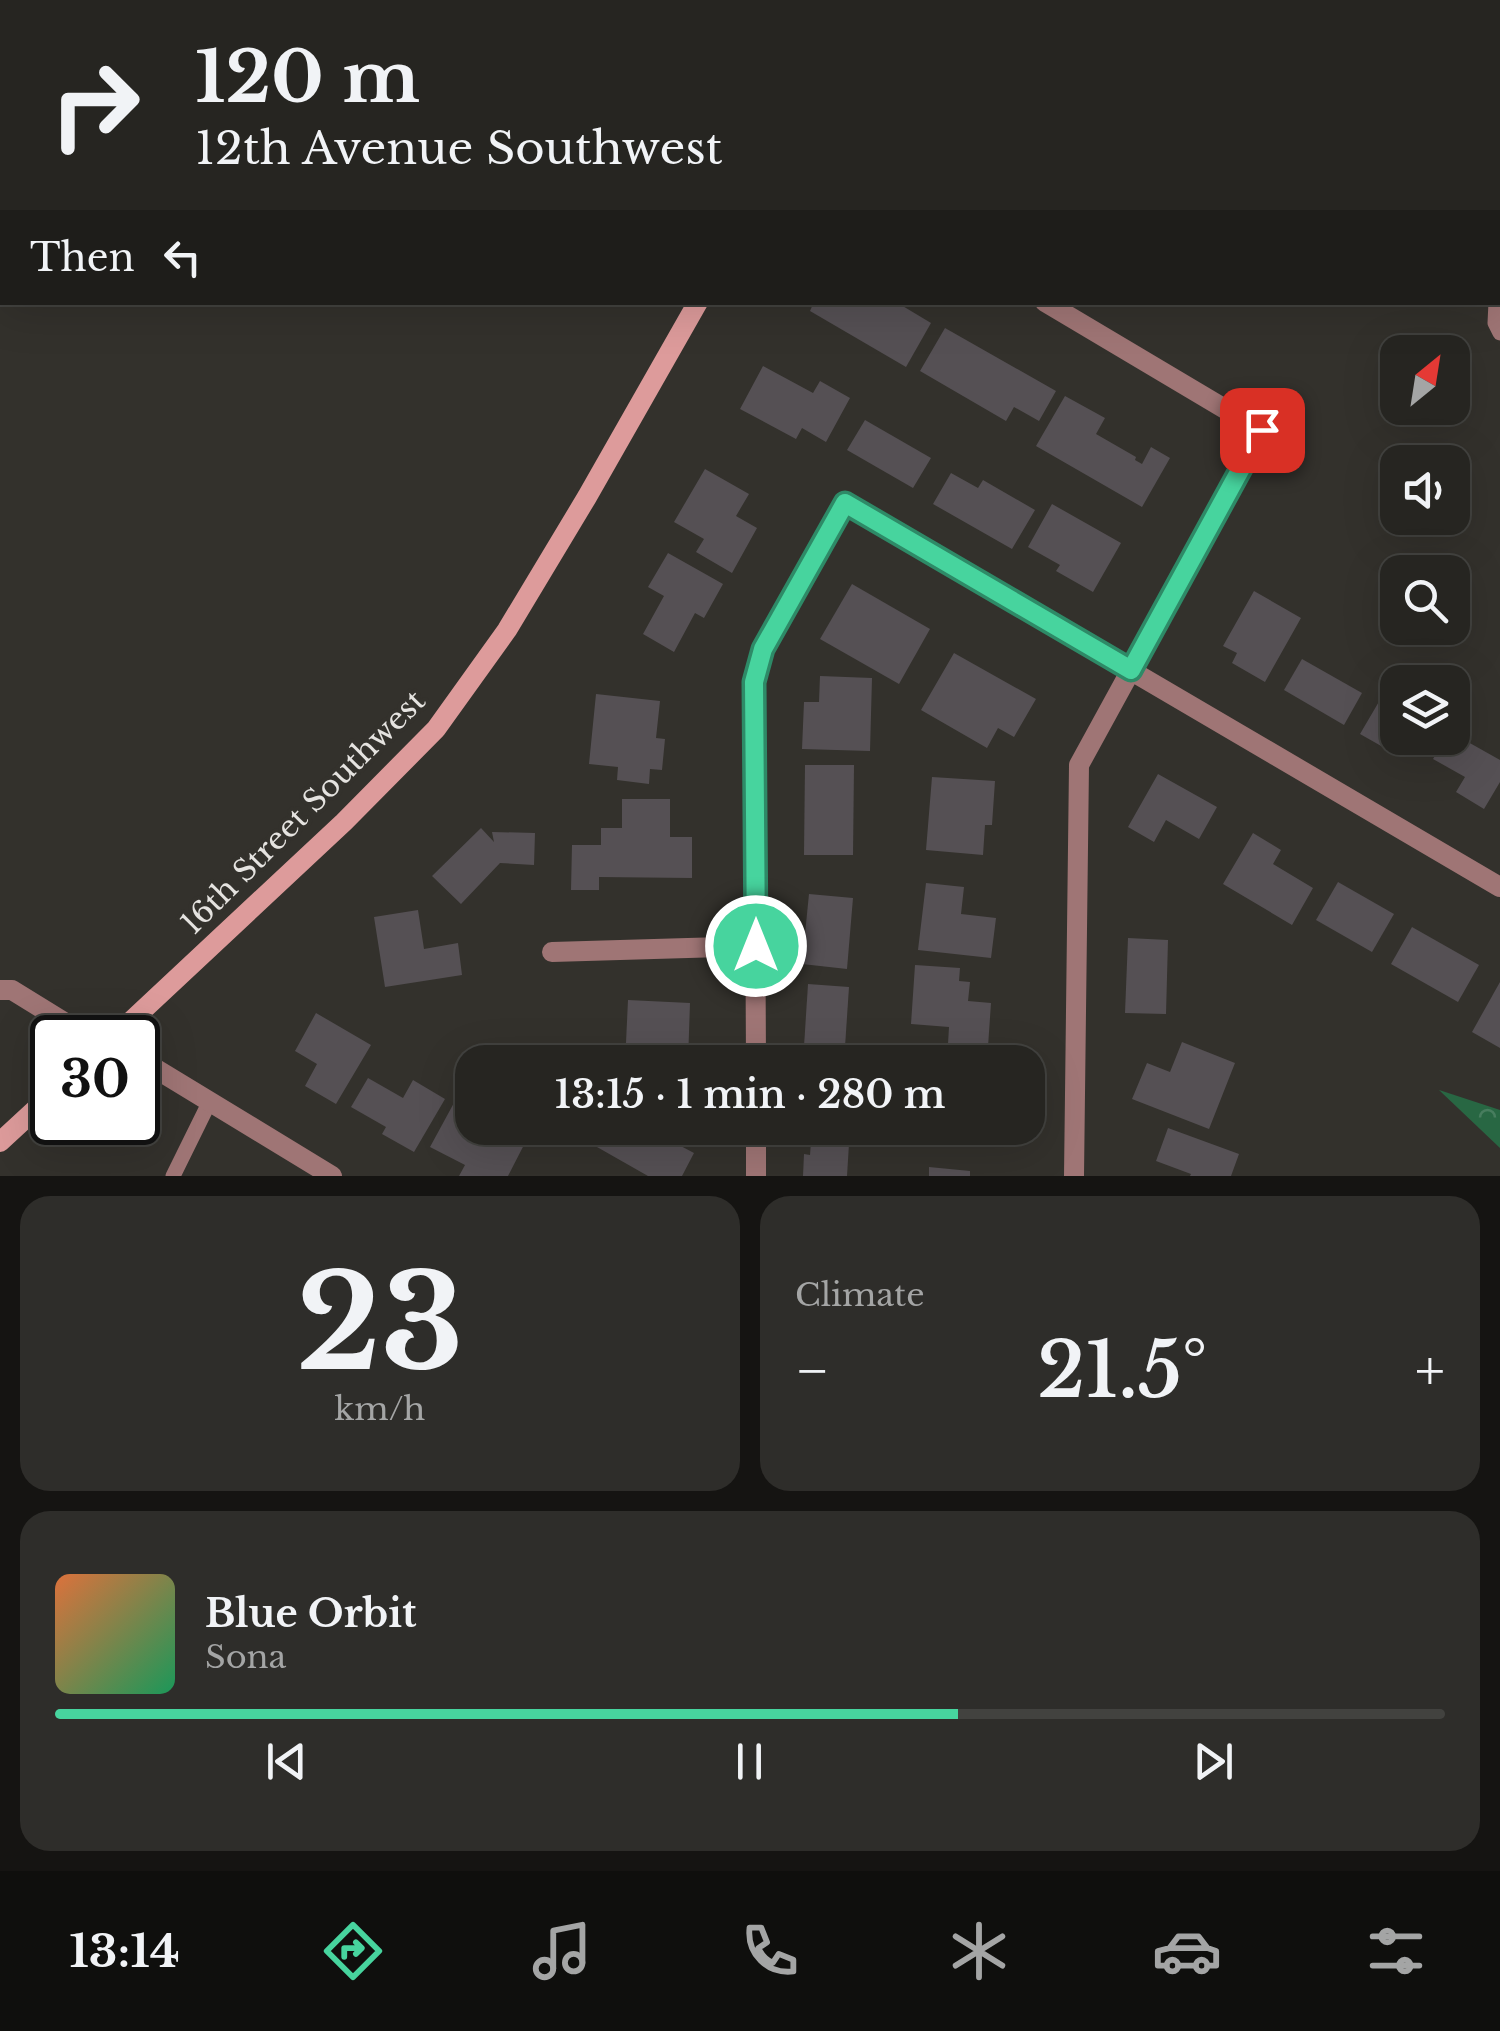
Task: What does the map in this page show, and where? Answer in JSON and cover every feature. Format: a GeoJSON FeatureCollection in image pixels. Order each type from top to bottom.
{"type":"FeatureCollection","features":[{"type":"Feature","properties":{"kind":"main road","name":"16th Street Southwest"},"geometry":{"type":"LineString","coordinates":[[138,1015],[344,822],[436,729],[507,630],[696,305]]}},
{"type":"Feature","properties":{"kind":"main road"},"geometry":{"type":"LineString","coordinates":[[0,1142],[30,1114]]}},
{"type":"Feature","properties":{"kind":"street"},"geometry":{"type":"LineString","coordinates":[[1050,305],[1262,430],[1079,765],[1074,1176]]}},
{"type":"Feature","properties":{"kind":"street"},"geometry":{"type":"LineString","coordinates":[[756,1045],[754,682],[763,649],[845,503],[1500,887]]}},
{"type":"Feature","properties":{"kind":"street"},"geometry":{"type":"LineString","coordinates":[[552,952],[756,946]]}},
{"type":"Feature","properties":{"kind":"street"},"geometry":{"type":"LineString","coordinates":[[0,990],[12,990],[53,1015]]}},
{"type":"Feature","properties":{"kind":"street"},"geometry":{"type":"LineString","coordinates":[[160,1072],[332,1176]]}},
{"type":"Feature","properties":{"kind":"street"},"geometry":{"type":"LineString","coordinates":[[756,1145],[756,1176]]}},
{"type":"Feature","properties":{"kind":"lane"},"geometry":{"type":"LineString","coordinates":[[1497,305],[1495,323],[1500,333]]}},
{"type":"Feature","properties":{"kind":"lane"},"geometry":{"type":"LineString","coordinates":[[173,1176],[209,1103]]}},
{"type":"Feature","properties":{"kind":"green space"},"geometry":{"type":"Polygon","coordinates":[[[1439,1090],[1500,1110],[1500,1148],[1439,1090]]]}},
{"type":"Feature","properties":{"kind":"building"},"geometry":{"type":"Polygon","coordinates":[[[813,305],[901,305],[931,323],[906,367],[810,311],[813,305]]]}},
{"type":"Feature","properties":{"kind":"building"},"geometry":{"type":"Polygon","coordinates":[[[945,328],[1056,391],[1039,421],[1014,407],[1006,421],[920,371],[945,328]]]}},
{"type":"Feature","properties":{"kind":"building"},"geometry":{"type":"Polygon","coordinates":[[[763,366],[813,393],[820,381],[850,398],[826,442],[802,428],[796,439],[740,409],[763,366]]]}},
{"type":"Feature","properties":{"kind":"building"},"geometry":{"type":"Polygon","coordinates":[[[1065,396],[1105,418],[1096,434],[1136,457],[1135,460],[1142,464],[1151,447],[1170,458],[1142,507],[1036,446],[1065,396]]]}},
{"type":"Feature","properties":{"kind":"building"},"geometry":{"type":"Polygon","coordinates":[[[865,420],[931,458],[913,488],[847,450],[865,420]]]}},
{"type":"Feature","properties":{"kind":"building"},"geometry":{"type":"Polygon","coordinates":[[[705,469],[749,494],[736,516],[757,528],[732,573],[696,552],[704,539],[674,522],[705,469]]]}},
{"type":"Feature","properties":{"kind":"building"},"geometry":{"type":"Polygon","coordinates":[[[951,473],[978,488],[983,480],[1035,510],[1012,549],[933,504],[951,473]]]}},
{"type":"Feature","properties":{"kind":"building"},"geometry":{"type":"Polygon","coordinates":[[[1052,504],[1121,543],[1093,592],[1056,571],[1060,565],[1028,547],[1052,504]]]}},
{"type":"Feature","properties":{"kind":"building"},"geometry":{"type":"Polygon","coordinates":[[[668,553],[723,584],[704,618],[695,613],[674,652],[643,634],[664,596],[648,587],[668,553]]]}},
{"type":"Feature","properties":{"kind":"building"},"geometry":{"type":"Polygon","coordinates":[[[852,584],[930,629],[899,684],[820,639],[852,584]]]}},
{"type":"Feature","properties":{"kind":"building"},"geometry":{"type":"Polygon","coordinates":[[[1254,591],[1301,618],[1265,682],[1232,663],[1237,653],[1223,646],[1254,591]]]}},
{"type":"Feature","properties":{"kind":"building"},"geometry":{"type":"Polygon","coordinates":[[[954,653],[1036,699],[1014,737],[998,728],[987,748],[921,710],[954,653]]]}},
{"type":"Feature","properties":{"kind":"building"},"geometry":{"type":"Polygon","coordinates":[[[1302,659],[1362,693],[1344,725],[1284,690],[1302,659]]]}},
{"type":"Feature","properties":{"kind":"building"},"geometry":{"type":"Polygon","coordinates":[[[820,676],[872,678],[870,751],[802,749],[804,702],[819,702],[820,676]]]}},
{"type":"Feature","properties":{"kind":"building"},"geometry":{"type":"Polygon","coordinates":[[[596,694],[660,701],[656,738],[665,739],[662,770],[650,769],[649,784],[617,780],[618,767],[589,764],[596,694]]]}},
{"type":"Feature","properties":{"kind":"building"},"geometry":{"type":"Polygon","coordinates":[[[1380,700],[1380,745],[1360,734],[1380,700]]]}},
{"type":"Feature","properties":{"kind":"building"},"geometry":{"type":"Polygon","coordinates":[[[1470,743],[1500,760],[1500,782],[1484,809],[1456,792],[1465,777],[1433,759],[1435,755],[1470,755],[1470,743]]]}},
{"type":"Feature","properties":{"kind":"building"},"geometry":{"type":"Polygon","coordinates":[[[805,765],[854,765],[853,855],[804,855],[805,765]]]}},
{"type":"Feature","properties":{"kind":"building"},"geometry":{"type":"Polygon","coordinates":[[[1158,774],[1217,807],[1199,839],[1166,820],[1154,842],[1128,827],[1158,774]]]}},
{"type":"Feature","properties":{"kind":"building"},"geometry":{"type":"Polygon","coordinates":[[[932,777],[995,781],[992,825],[985,825],[983,855],[926,850],[932,777]]]}},
{"type":"Feature","properties":{"kind":"building"},"geometry":{"type":"Polygon","coordinates":[[[622,799],[670,799],[670,837],[692,837],[692,878],[599,877],[599,890],[571,890],[572,845],[601,845],[601,828],[622,828],[622,799]]]}},
{"type":"Feature","properties":{"kind":"building"},"geometry":{"type":"Polygon","coordinates":[[[481,828],[494,842],[492,832],[535,833],[534,865],[500,863],[461,904],[432,876],[481,828]]]}},
{"type":"Feature","properties":{"kind":"building"},"geometry":{"type":"Polygon","coordinates":[[[1253,833],[1281,850],[1273,864],[1313,888],[1292,925],[1223,884],[1253,833]]]}},
{"type":"Feature","properties":{"kind":"building"},"geometry":{"type":"Polygon","coordinates":[[[1338,882],[1394,914],[1372,952],[1316,920],[1338,882]]]}},
{"type":"Feature","properties":{"kind":"building"},"geometry":{"type":"Polygon","coordinates":[[[926,883],[964,887],[961,914],[996,918],[991,958],[918,950],[926,883]]]}},
{"type":"Feature","properties":{"kind":"building"},"geometry":{"type":"Polygon","coordinates":[[[809,894],[853,898],[847,969],[802,964],[809,894]]]}},
{"type":"Feature","properties":{"kind":"building"},"geometry":{"type":"Polygon","coordinates":[[[418,910],[424,949],[458,943],[462,975],[385,987],[374,917],[418,910]]]}},
{"type":"Feature","properties":{"kind":"building"},"geometry":{"type":"Polygon","coordinates":[[[1412,927],[1479,965],[1458,1002],[1391,964],[1412,927]]]}},
{"type":"Feature","properties":{"kind":"building"},"geometry":{"type":"Polygon","coordinates":[[[1128,938],[1168,940],[1166,1014],[1125,1013],[1128,938]]]}},
{"type":"Feature","properties":{"kind":"building"},"geometry":{"type":"Polygon","coordinates":[[[915,965],[960,968],[959,981],[970,982],[968,1001],[991,1003],[988,1045],[948,1044],[949,1027],[911,1024],[915,965]]]}},
{"type":"Feature","properties":{"kind":"building"},"geometry":{"type":"Polygon","coordinates":[[[1500,982],[1500,1048],[1472,1032],[1500,982]]]}},
{"type":"Feature","properties":{"kind":"building"},"geometry":{"type":"Polygon","coordinates":[[[808,984],[849,987],[845,1045],[804,1045],[808,984]]]}},
{"type":"Feature","properties":{"kind":"building"},"geometry":{"type":"Polygon","coordinates":[[[628,1000],[690,1003],[689,1045],[626,1043],[628,1000]]]}},
{"type":"Feature","properties":{"kind":"building"},"geometry":{"type":"Polygon","coordinates":[[[316,1013],[371,1045],[336,1104],[305,1086],[317,1064],[295,1051],[316,1013]]]}},
{"type":"Feature","properties":{"kind":"building"},"geometry":{"type":"Polygon","coordinates":[[[1182,1042],[1235,1063],[1209,1129],[1132,1099],[1147,1063],[1170,1072],[1182,1042]]]}},
{"type":"Feature","properties":{"kind":"building"},"geometry":{"type":"Polygon","coordinates":[[[368,1078],[403,1098],[413,1080],[445,1099],[414,1152],[382,1134],[386,1127],[351,1107],[368,1078]]]}},
{"type":"Feature","properties":{"kind":"building"},"geometry":{"type":"Polygon","coordinates":[[[455,1101],[455,1145],[524,1145],[508,1176],[459,1176],[465,1165],[430,1147],[455,1101]]]}},
{"type":"Feature","properties":{"kind":"building"},"geometry":{"type":"Polygon","coordinates":[[[1168,1128],[1239,1154],[1231,1176],[1190,1176],[1156,1161],[1168,1128]]]}},
{"type":"Feature","properties":{"kind":"building"},"geometry":{"type":"Polygon","coordinates":[[[679,1145],[694,1153],[682,1176],[648,1176],[597,1147],[679,1145]]]}},
{"type":"Feature","properties":{"kind":"building"},"geometry":{"type":"Polygon","coordinates":[[[811,1145],[849,1145],[847,1176],[803,1176],[804,1154],[810,1155],[811,1145]]]}},
{"type":"Feature","properties":{"kind":"building"},"geometry":{"type":"Polygon","coordinates":[[[929,1167],[970,1171],[970,1176],[929,1176],[929,1167]]]}},
{"type":"Feature","properties":{"kind":"route"},"geometry":{"type":"LineString","coordinates":[[756,946],[754,682],[763,649],[845,503],[1131,670],[1262,430]]}}]}
